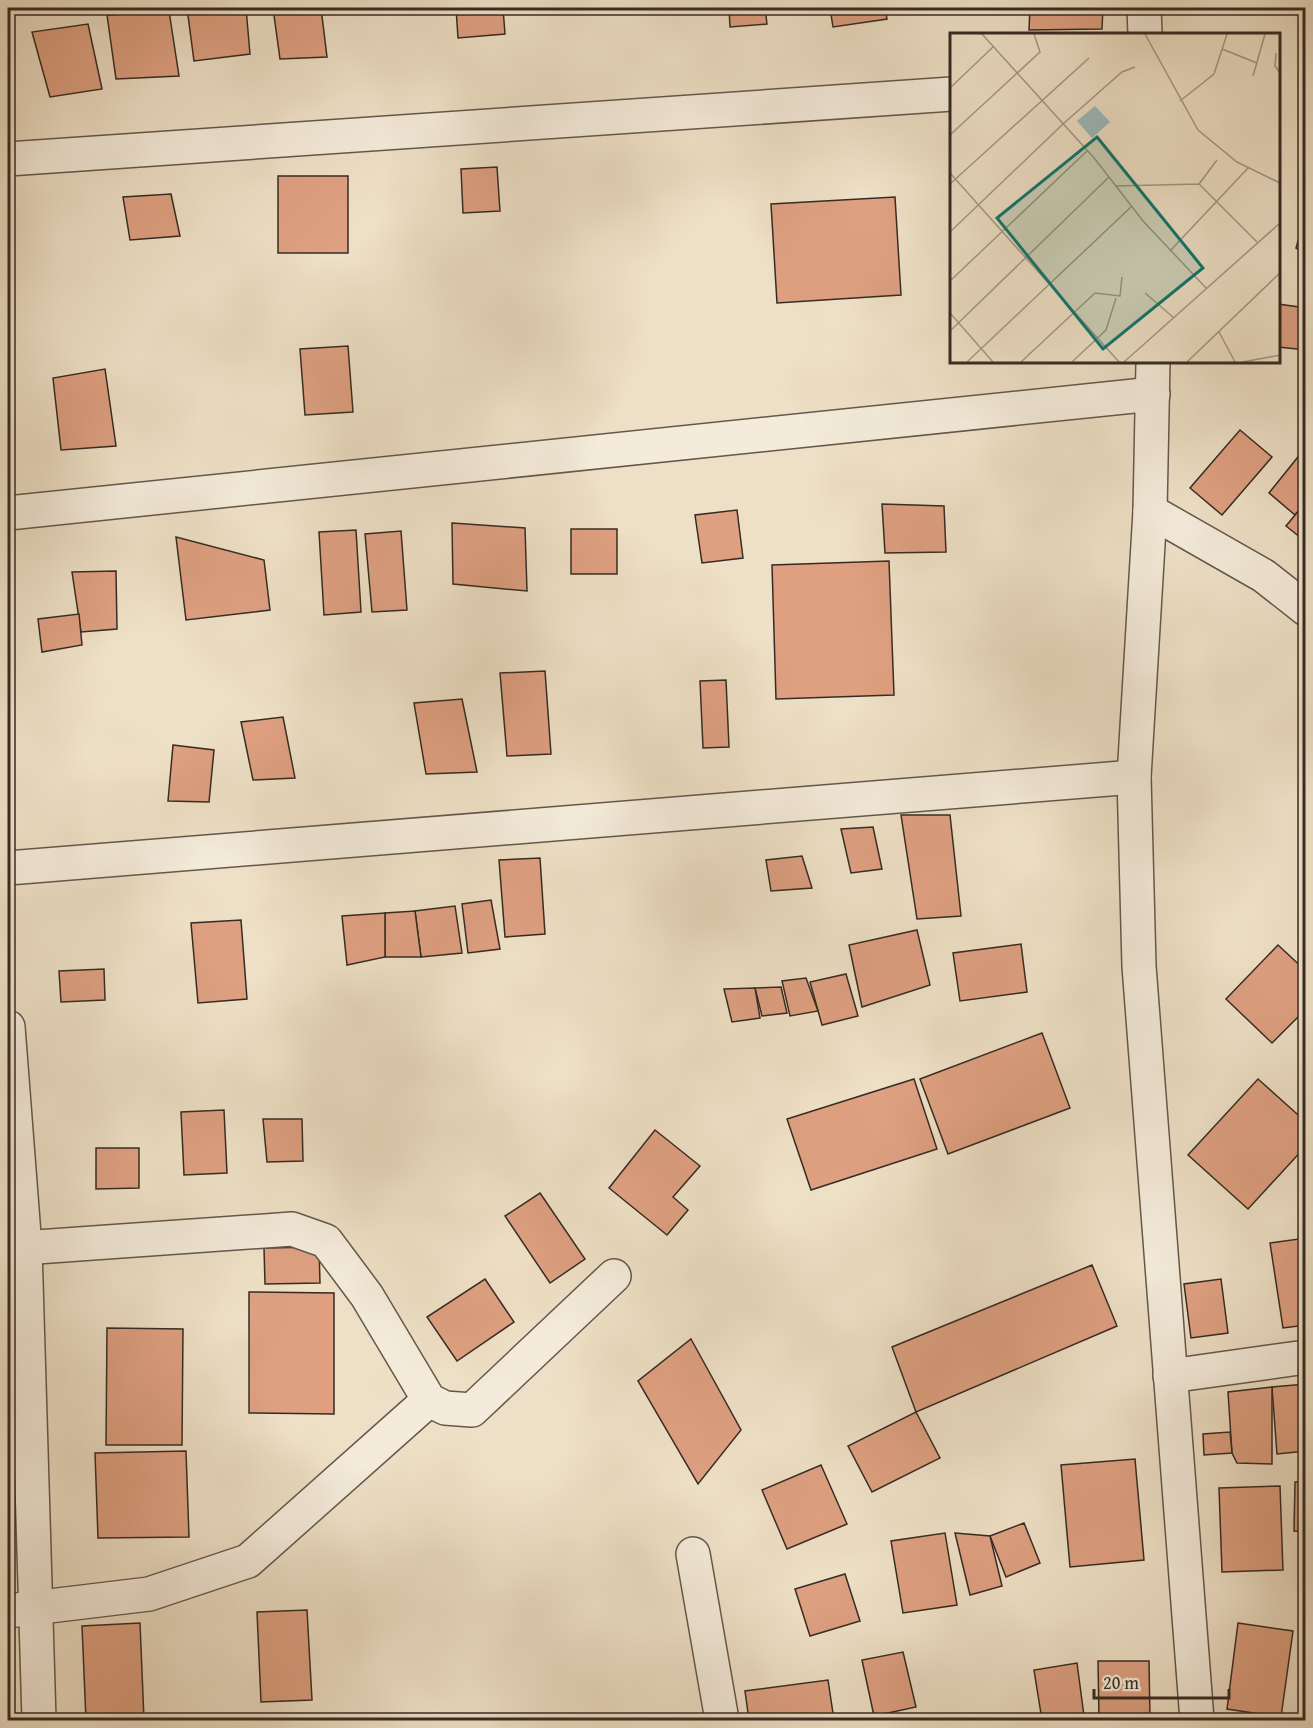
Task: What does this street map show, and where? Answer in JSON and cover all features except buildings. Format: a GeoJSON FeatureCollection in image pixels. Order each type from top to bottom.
{"type":"FeatureCollection","features":[{"type":"Feature","properties":{"kind":"street"},"geometry":{"type":"LineString","coordinates":[[1144,8],[1145,33]]}},
{"type":"Feature","properties":{"kind":"street"},"geometry":{"type":"LineString","coordinates":[[8,159],[950,94]]}},
{"type":"Feature","properties":{"kind":"street"},"geometry":{"type":"LineString","coordinates":[[1153,363],[1150,511],[1134,777],[1139,966],[1197,1720]]}},
{"type":"Feature","properties":{"kind":"street"},"geometry":{"type":"LineString","coordinates":[[8,513],[1153,394]]}},
{"type":"Feature","properties":{"kind":"street"},"geometry":{"type":"LineString","coordinates":[[1150,511],[1264,576],[1305,609]]}},
{"type":"Feature","properties":{"kind":"street"},"geometry":{"type":"LineString","coordinates":[[8,868],[1134,777]]}},
{"type":"Feature","properties":{"kind":"street"},"geometry":{"type":"LineString","coordinates":[[8,1027],[16,1249],[22,1610],[39,1720]]}},
{"type":"Feature","properties":{"kind":"street"},"geometry":{"type":"LineString","coordinates":[[16,1249],[292,1229],[326,1241],[367,1296],[429,1400],[445,1408],[472,1410],[614,1276]]}},
{"type":"Feature","properties":{"kind":"street"},"geometry":{"type":"LineString","coordinates":[[1170,1376],[1305,1358]]}},
{"type":"Feature","properties":{"kind":"street"},"geometry":{"type":"LineString","coordinates":[[22,1610],[149,1594],[248,1561],[429,1400]]}},
{"type":"Feature","properties":{"kind":"street"},"geometry":{"type":"LineString","coordinates":[[693,1554],[722,1720]]}}]}
